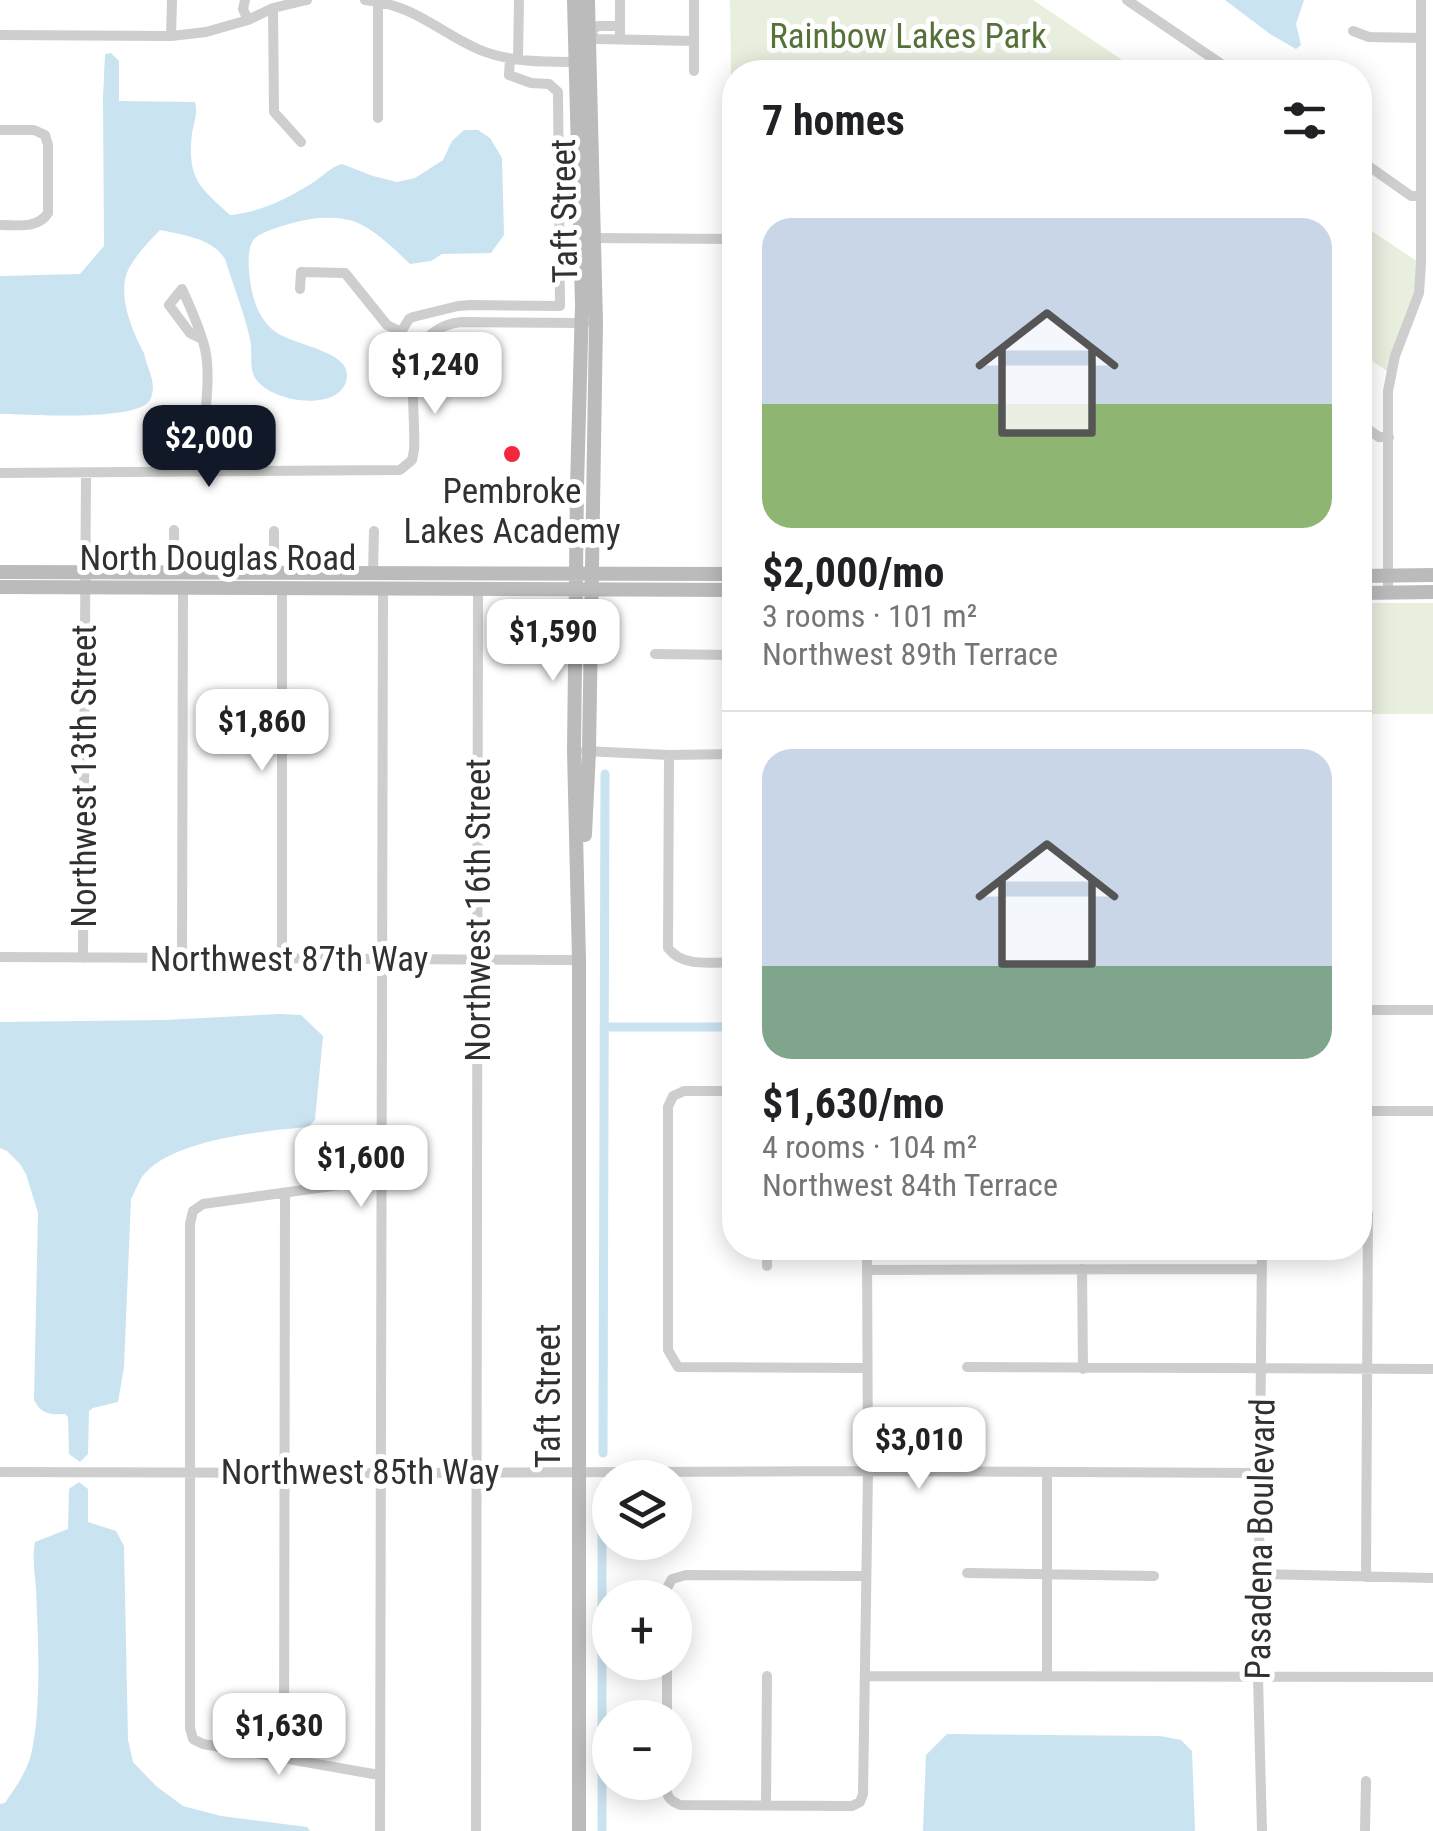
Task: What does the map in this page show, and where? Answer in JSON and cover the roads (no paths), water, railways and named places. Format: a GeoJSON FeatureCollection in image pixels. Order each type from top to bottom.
{"type":"FeatureCollection","features":[{"type":"Feature","properties":{"kind":"street"},"geometry":{"type":"LineString","coordinates":[[171,36],[172,0]]}},
{"type":"Feature","properties":{"kind":"street"},"geometry":{"type":"LineString","coordinates":[[245,0],[243,10],[248,20]]}},
{"type":"Feature","properties":{"kind":"street"},"geometry":{"type":"LineString","coordinates":[[0,35],[171,36],[206,32],[307,0]]}},
{"type":"Feature","properties":{"kind":"street"},"geometry":{"type":"LineString","coordinates":[[366,0],[421,16],[474,47],[514,59],[590,62]]}},
{"type":"Feature","properties":{"kind":"street"},"geometry":{"type":"LineString","coordinates":[[401,332],[413,317],[458,306],[560,306],[558,92],[549,84],[509,75],[519,0]]}},
{"type":"Feature","properties":{"kind":"street","name":"Taft Street"},"geometry":{"type":"LineString","coordinates":[[574,0],[590,62],[579,960],[578,1831]]}},
{"type":"Feature","properties":{"kind":"street","name":"Taft Street"},"geometry":{"type":"LineString","coordinates":[[587,238],[574,62],[588,0]]}},
{"type":"Feature","properties":{"kind":"street"},"geometry":{"type":"LineString","coordinates":[[620,0],[620,39]]}},
{"type":"Feature","properties":{"kind":"street"},"geometry":{"type":"LineString","coordinates":[[694,0],[694,71]]}},
{"type":"Feature","properties":{"kind":"street"},"geometry":{"type":"LineString","coordinates":[[1127,0],[1214,60]]}},
{"type":"Feature","properties":{"kind":"street"},"geometry":{"type":"LineString","coordinates":[[1388,593],[1390,374],[1418,293],[1421,0]]}},
{"type":"Feature","properties":{"kind":"street"},"geometry":{"type":"LineString","coordinates":[[378,1],[378,118]]}},
{"type":"Feature","properties":{"kind":"street"},"geometry":{"type":"LineString","coordinates":[[421,16],[424,2]]}},
{"type":"Feature","properties":{"kind":"street"},"geometry":{"type":"LineString","coordinates":[[273,8],[274,112],[301,142]]}},
{"type":"Feature","properties":{"kind":"street"},"geometry":{"type":"LineString","coordinates":[[582,32],[598,26],[620,26]]}},
{"type":"Feature","properties":{"kind":"street"},"geometry":{"type":"LineString","coordinates":[[1353,31],[1369,36],[1421,38]]}},
{"type":"Feature","properties":{"kind":"street"},"geometry":{"type":"LineString","coordinates":[[582,32],[597,39],[694,41]]}},
{"type":"Feature","properties":{"kind":"street"},"geometry":{"type":"LineString","coordinates":[[0,130],[34,130],[45,135],[48,145],[48,213],[31,225],[0,225]]}},
{"type":"Feature","properties":{"kind":"street"},"geometry":{"type":"LineString","coordinates":[[1372,168],[1411,196],[1421,196]]}},
{"type":"Feature","properties":{"kind":"street"},"geometry":{"type":"LineString","coordinates":[[587,238],[722,239]]}},
{"type":"Feature","properties":{"kind":"street"},"geometry":{"type":"LineString","coordinates":[[300,289],[301,272],[346,273],[387,325],[422,344]]}},
{"type":"Feature","properties":{"kind":"street"},"geometry":{"type":"LineString","coordinates":[[0,474],[393,471],[412,460],[415,367],[422,344],[434,331],[454,322],[589,323]]}},
{"type":"Feature","properties":{"kind":"street"},"geometry":{"type":"LineString","coordinates":[[170,470],[170,462],[183,448],[203,438],[206,354],[202,339]]}},
{"type":"Feature","properties":{"kind":"street"},"geometry":{"type":"LineString","coordinates":[[206,418],[216,418],[250,460],[250,470]]}},
{"type":"Feature","properties":{"kind":"street"},"geometry":{"type":"LineString","coordinates":[[1372,432],[1388,437]]}},
{"type":"Feature","properties":{"kind":"street","name":"Northwest 13th Street"},"geometry":{"type":"LineString","coordinates":[[83,958],[86,474]]}},
{"type":"Feature","properties":{"kind":"street"},"geometry":{"type":"LineString","coordinates":[[174,530],[174,572]]}},
{"type":"Feature","properties":{"kind":"street"},"geometry":{"type":"LineString","coordinates":[[274,531],[274,572]]}},
{"type":"Feature","properties":{"kind":"street"},"geometry":{"type":"LineString","coordinates":[[374,531],[374,573]]}},
{"type":"Feature","properties":{"kind":"street","name":"North Douglas Road"},"geometry":{"type":"LineString","coordinates":[[0,572],[183,588],[722,590]]}},
{"type":"Feature","properties":{"kind":"street","name":"North Douglas Road"},"geometry":{"type":"LineString","coordinates":[[0,587],[174,572],[722,574]]}},
{"type":"Feature","properties":{"kind":"street"},"geometry":{"type":"LineString","coordinates":[[380,1831],[382,961],[389,589],[419,581],[455,581],[467,573]]}},
{"type":"Feature","properties":{"kind":"street"},"geometry":{"type":"LineString","coordinates":[[1372,576],[1433,574]]}},
{"type":"Feature","properties":{"kind":"street"},"geometry":{"type":"LineString","coordinates":[[182,960],[183,588]]}},
{"type":"Feature","properties":{"kind":"street"},"geometry":{"type":"LineString","coordinates":[[282,589],[282,959]]}},
{"type":"Feature","properties":{"kind":"street","name":"Northwest 16th Street"},"geometry":{"type":"LineString","coordinates":[[476,1831],[478,589]]}},
{"type":"Feature","properties":{"kind":"street"},"geometry":{"type":"LineString","coordinates":[[1372,593],[1433,592]]}},
{"type":"Feature","properties":{"kind":"street"},"geometry":{"type":"LineString","coordinates":[[655,654],[722,655]]}},
{"type":"Feature","properties":{"kind":"street"},"geometry":{"type":"LineString","coordinates":[[582,751],[722,754]]}},
{"type":"Feature","properties":{"kind":"street"},"geometry":{"type":"LineString","coordinates":[[669,755],[668,948],[674,956],[688,962],[722,962]]}},
{"type":"Feature","properties":{"kind":"street","name":"Northwest 87th Way"},"geometry":{"type":"LineString","coordinates":[[0,958],[579,960]]}},
{"type":"Feature","properties":{"kind":"street"},"geometry":{"type":"LineString","coordinates":[[1372,1010],[1433,1010]]}},
{"type":"Feature","properties":{"kind":"street"},"geometry":{"type":"LineString","coordinates":[[722,1091],[684,1091],[672,1096],[668,1107],[668,1350],[674,1363],[678,1367],[866,1368]]}},
{"type":"Feature","properties":{"kind":"street"},"geometry":{"type":"LineString","coordinates":[[1372,1110],[1433,1111]]}},
{"type":"Feature","properties":{"kind":"street"},"geometry":{"type":"LineString","coordinates":[[379,1775],[203,1744],[193,1739],[190,1224],[192,1211],[203,1204],[382,1179]]}},
{"type":"Feature","properties":{"kind":"street"},"geometry":{"type":"LineString","coordinates":[[284,1758],[285,1194]]}},
{"type":"Feature","properties":{"kind":"street"},"geometry":{"type":"LineString","coordinates":[[767,1260],[767,1266]]}},
{"type":"Feature","properties":{"kind":"street"},"geometry":{"type":"LineString","coordinates":[[670,1800],[680,1805],[852,1806],[860,1802],[863,1794],[867,1260]]}},
{"type":"Feature","properties":{"kind":"street","name":"Pasadena Boulevard"},"geometry":{"type":"LineString","coordinates":[[1262,1260],[1258,1574],[1262,1831]]}},
{"type":"Feature","properties":{"kind":"street"},"geometry":{"type":"LineString","coordinates":[[1366,1577],[1367,1260]]}},
{"type":"Feature","properties":{"kind":"street"},"geometry":{"type":"LineString","coordinates":[[1082,1269],[1083,1369]]}},
{"type":"Feature","properties":{"kind":"street"},"geometry":{"type":"LineString","coordinates":[[867,1270],[1262,1269]]}},
{"type":"Feature","properties":{"kind":"street"},"geometry":{"type":"LineString","coordinates":[[967,1367],[1433,1369]]}},
{"type":"Feature","properties":{"kind":"street","name":"Northwest 85th Way"},"geometry":{"type":"LineString","coordinates":[[0,1472],[1260,1473]]}},
{"type":"Feature","properties":{"kind":"street"},"geometry":{"type":"LineString","coordinates":[[1046,1675],[1047,1474]]}},
{"type":"Feature","properties":{"kind":"street"},"geometry":{"type":"LineString","coordinates":[[967,1574],[1154,1576]]}},
{"type":"Feature","properties":{"kind":"street"},"geometry":{"type":"LineString","coordinates":[[1258,1574],[1433,1578]]}},
{"type":"Feature","properties":{"kind":"street"},"geometry":{"type":"LineString","coordinates":[[671,1580],[686,1575],[865,1576]]}},
{"type":"Feature","properties":{"kind":"street"},"geometry":{"type":"LineString","coordinates":[[766,1676],[766,1806]]}},
{"type":"Feature","properties":{"kind":"street"},"geometry":{"type":"LineString","coordinates":[[866,1676],[1433,1677]]}},
{"type":"Feature","properties":{"kind":"street"},"geometry":{"type":"LineString","coordinates":[[1365,1831],[1366,1781]]}},
{"type":"Feature","properties":{"kind":"water"},"geometry":{"type":"Polygon","coordinates":[[[1225,0],[1304,0],[1296,24],[1301,45],[1296,49],[1270,34],[1225,0]]]}},
{"type":"Feature","properties":{"kind":"water"},"geometry":{"type":"Polygon","coordinates":[[[111,53],[119,61],[119,101],[195,102],[191,148],[194,171],[203,189],[230,215],[274,203],[342,164],[397,182],[415,178],[443,160],[452,141],[464,130],[478,130],[490,138],[502,158],[504,235],[491,253],[442,254],[431,261],[410,264],[371,231],[343,219],[295,222],[254,239],[249,275],[263,319],[281,335],[329,354],[345,367],[343,387],[334,396],[305,401],[274,393],[254,376],[248,329],[225,259],[213,246],[196,238],[160,230],[129,268],[124,289],[131,323],[152,381],[151,398],[143,406],[106,414],[0,414],[0,276],[80,274],[104,246],[103,98],[105,54],[111,53]]]}},
{"type":"Feature","properties":{"kind":"water"},"geometry":{"type":"Polygon","coordinates":[[[301,1015],[323,1036],[315,1120],[308,1127],[195,1146],[155,1164],[142,1177],[131,1199],[124,1367],[118,1402],[89,1411],[88,1454],[80,1462],[69,1454],[68,1417],[43,1411],[34,1400],[38,1213],[26,1174],[0,1148],[0,1022],[301,1015]]]}},
{"type":"Feature","properties":{"kind":"water"},"geometry":{"type":"Polygon","coordinates":[[[79,1482],[88,1489],[88,1522],[116,1531],[124,1546],[128,1740],[133,1762],[183,1806],[221,1816],[307,1827],[310,1831],[0,1831],[0,1804],[5,1803],[31,1755],[37,1716],[35,1542],[68,1529],[69,1489],[79,1482]]]}},
{"type":"Feature","properties":{"kind":"water"},"geometry":{"type":"Polygon","coordinates":[[[947,1734],[1160,1736],[1181,1740],[1192,1751],[1195,1831],[923,1831],[926,1755],[947,1734]]]}},
{"type":"Feature","properties":{"kind":"waterway"},"geometry":{"type":"LineString","coordinates":[[603,1453],[605,774]]}},
{"type":"Feature","properties":{"kind":"waterway"},"geometry":{"type":"LineString","coordinates":[[604,1027],[722,1027]]}},
{"type":"Feature","properties":{"kind":"waterway"},"geometry":{"type":"LineString","coordinates":[[602,1560],[602,1831]]}},
{"type":"Feature","properties":{"kind":"place","name":"Pembroke Lakes Academy"},"geometry":{"type":"Point","coordinates":[512,454]}},
{"type":"Feature","properties":{"kind":"park label","name":"Rainbow Lakes Park"},"geometry":{"type":"Point","coordinates":[908,36]}}]}
